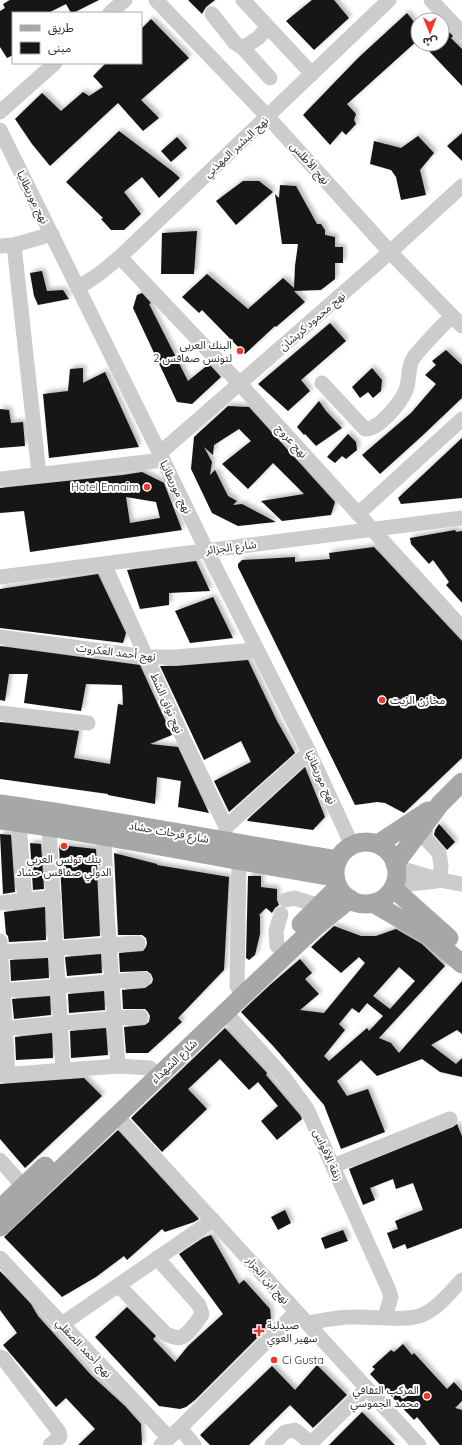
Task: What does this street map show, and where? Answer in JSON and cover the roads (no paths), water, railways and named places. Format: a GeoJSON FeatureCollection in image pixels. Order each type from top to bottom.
{"type":"FeatureCollection","features":[{"type":"Feature","properties":{"kind":"main road"},"geometry":{"type":"LineString","coordinates":[[462,782],[440,804],[426,823],[395,876],[388,895],[373,903],[361,903],[341,881],[342,854],[352,845],[361,842],[378,844],[386,849],[392,856],[395,876],[462,949]]}},
{"type":"Feature","properties":{"kind":"main road","name":"شارع فرحات حشاد"},"geometry":{"type":"LineString","coordinates":[[0,804],[225,834],[341,881]]}},
{"type":"Feature","properties":{"kind":"main road"},"geometry":{"type":"LineString","coordinates":[[378,844],[440,804]]}},
{"type":"Feature","properties":{"kind":"main road","name":"شارع فرحات حشاد"},"geometry":{"type":"LineString","coordinates":[[0,820],[104,836],[341,881]]}},
{"type":"Feature","properties":{"kind":"main road","name":"شارع الشهداء"},"geometry":{"type":"LineString","coordinates":[[0,1209],[237,986],[320,906],[341,881]]}},
{"type":"Feature","properties":{"kind":"main road","name":"شارع الشهداء"},"geometry":{"type":"LineString","coordinates":[[0,1227],[314,928],[341,881]]}},
{"type":"Feature","properties":{"kind":"main road"},"geometry":{"type":"LineString","coordinates":[[373,903],[428,935],[462,964]]}},
{"type":"Feature","properties":{"kind":"street"},"geometry":{"type":"LineString","coordinates":[[111,12],[125,0]]}},
{"type":"Feature","properties":{"kind":"street","name":"نهج الأطلس"},"geometry":{"type":"LineString","coordinates":[[156,0],[268,116],[390,252],[457,321]]}},
{"type":"Feature","properties":{"kind":"street"},"geometry":{"type":"LineString","coordinates":[[243,0],[312,74]]}},
{"type":"Feature","properties":{"kind":"street","name":"نهج البشير المهذبي"},"geometry":{"type":"LineString","coordinates":[[78,288],[99,274],[120,257],[187,191],[389,0]]}},
{"type":"Feature","properties":{"kind":"street"},"geometry":{"type":"LineString","coordinates":[[431,0],[462,33]]}},
{"type":"Feature","properties":{"kind":"street"},"geometry":{"type":"LineString","coordinates":[[212,14],[235,43],[243,48],[270,78]]}},
{"type":"Feature","properties":{"kind":"street"},"geometry":{"type":"LineString","coordinates":[[243,48],[258,38],[268,27]]}},
{"type":"Feature","properties":{"kind":"street"},"geometry":{"type":"LineString","coordinates":[[0,112],[54,64]]}},
{"type":"Feature","properties":{"kind":"street","name":"نهج موريطانيا"},"geometry":{"type":"LineString","coordinates":[[1,135],[52,234],[162,456],[206,550],[309,752],[352,845]]}},
{"type":"Feature","properties":{"kind":"street","name":"نهج محمود كريشان"},"geometry":{"type":"LineString","coordinates":[[162,456],[240,384],[390,252],[462,186]]}},
{"type":"Feature","properties":{"kind":"street"},"geometry":{"type":"LineString","coordinates":[[39,474],[7,245],[52,234]]}},
{"type":"Feature","properties":{"kind":"street","name":"نهج عروج"},"geometry":{"type":"LineString","coordinates":[[120,257],[240,384],[462,628]]}},
{"type":"Feature","properties":{"kind":"street"},"geometry":{"type":"LineString","coordinates":[[322,383],[365,429],[374,427],[400,401],[406,390],[409,370],[414,358],[457,321]]}},
{"type":"Feature","properties":{"kind":"street"},"geometry":{"type":"LineString","coordinates":[[358,514],[462,419]]}},
{"type":"Feature","properties":{"kind":"street"},"geometry":{"type":"LineString","coordinates":[[0,479],[162,456]]}},
{"type":"Feature","properties":{"kind":"street","name":"شارع الجزائر"},"geometry":{"type":"LineString","coordinates":[[0,577],[462,518]]}},
{"type":"Feature","properties":{"kind":"street","name":"نهج نواق الشط"},"geometry":{"type":"LineString","coordinates":[[104,564],[225,834]]}},
{"type":"Feature","properties":{"kind":"street","name":"نهج أحمد العكروت"},"geometry":{"type":"LineString","coordinates":[[0,637],[146,657],[175,657],[257,650]]}},
{"type":"Feature","properties":{"kind":"street"},"geometry":{"type":"LineString","coordinates":[[0,713],[88,723]]}},
{"type":"Feature","properties":{"kind":"street"},"geometry":{"type":"LineString","coordinates":[[225,834],[309,752]]}},
{"type":"Feature","properties":{"kind":"street"},"geometry":{"type":"LineString","coordinates":[[20,823],[25,901]]}},
{"type":"Feature","properties":{"kind":"street"},"geometry":{"type":"LineString","coordinates":[[426,823],[425,838],[439,853],[441,865],[440,880]]}},
{"type":"Feature","properties":{"kind":"street"},"geometry":{"type":"LineString","coordinates":[[49,827],[63,1071]]}},
{"type":"Feature","properties":{"kind":"street"},"geometry":{"type":"LineString","coordinates":[[104,836],[107,913],[118,1066]]}},
{"type":"Feature","properties":{"kind":"street"},"geometry":{"type":"LineString","coordinates":[[237,986],[240,861]]}},
{"type":"Feature","properties":{"kind":"street"},"geometry":{"type":"LineString","coordinates":[[395,876],[410,884],[440,880],[462,884]]}},
{"type":"Feature","properties":{"kind":"street"},"geometry":{"type":"LineString","coordinates":[[0,903],[54,897]]}},
{"type":"Feature","properties":{"kind":"street"},"geometry":{"type":"LineString","coordinates":[[277,946],[276,932],[283,907],[294,898],[320,906]]}},
{"type":"Feature","properties":{"kind":"street"},"geometry":{"type":"LineString","coordinates":[[0,941],[4,1074],[118,1066],[150,1068]]}},
{"type":"Feature","properties":{"kind":"street"},"geometry":{"type":"LineString","coordinates":[[0,952],[138,943]]}},
{"type":"Feature","properties":{"kind":"street"},"geometry":{"type":"LineString","coordinates":[[1,991],[58,985],[144,979]]}},
{"type":"Feature","properties":{"kind":"street","name":"زنقة الأقواس"},"geometry":{"type":"LineString","coordinates":[[226,1013],[283,1076],[300,1099],[311,1118],[388,1288],[391,1297],[385,1317]]}},
{"type":"Feature","properties":{"kind":"street"},"geometry":{"type":"LineString","coordinates":[[2,1028],[141,1017]]}},
{"type":"Feature","properties":{"kind":"street","name":"نهج ابن الجزار"},"geometry":{"type":"LineString","coordinates":[[116,1115],[419,1445]]}},
{"type":"Feature","properties":{"kind":"street"},"geometry":{"type":"LineString","coordinates":[[333,1166],[450,1119]]}},
{"type":"Feature","properties":{"kind":"street"},"geometry":{"type":"LineString","coordinates":[[0,1160],[23,1186]]}},
{"type":"Feature","properties":{"kind":"street"},"geometry":{"type":"LineString","coordinates":[[62,1324],[213,1220]]}},
{"type":"Feature","properties":{"kind":"street","name":"نهج أحمد الصقلي"},"geometry":{"type":"LineString","coordinates":[[0,1258],[62,1324],[165,1441]]}},
{"type":"Feature","properties":{"kind":"street"},"geometry":{"type":"LineString","coordinates":[[118,1285],[166,1334],[174,1337],[181,1337],[198,1322],[202,1314],[199,1305],[157,1258]]}},
{"type":"Feature","properties":{"kind":"street"},"geometry":{"type":"LineString","coordinates":[[308,1323],[337,1317],[385,1317],[407,1319],[416,1317],[426,1314],[436,1307],[462,1280]]}},
{"type":"Feature","properties":{"kind":"street"},"geometry":{"type":"LineString","coordinates":[[165,1441],[180,1428],[296,1312]]}},
{"type":"Feature","properties":{"kind":"street"},"geometry":{"type":"LineString","coordinates":[[0,1357],[3,1358],[59,1432],[60,1437],[50,1445]]}},
{"type":"Feature","properties":{"kind":"street"},"geometry":{"type":"LineString","coordinates":[[272,1445],[285,1432],[295,1430],[312,1444],[367,1388]]}},
{"type":"Feature","properties":{"kind":"street"},"geometry":{"type":"LineString","coordinates":[[180,1428],[194,1445]]}},
{"type":"Feature","properties":{"kind":"place","name":"البنك العربي لتونس صفاقس 2"},"geometry":{"type":"Point","coordinates":[240,351]}},
{"type":"Feature","properties":{"kind":"place","name":"Hotel Ennaim"},"geometry":{"type":"Point","coordinates":[147,487]}},
{"type":"Feature","properties":{"kind":"place","name":"مخازن الزيت"},"geometry":{"type":"Point","coordinates":[382,700]}},
{"type":"Feature","properties":{"kind":"place","name":"بنك تونس العربي الدولي صفاقس حشاد"},"geometry":{"type":"Point","coordinates":[64,846]}},
{"type":"Feature","properties":{"kind":"place","name":"صيدلية سهير العوي"},"geometry":{"type":"Point","coordinates":[259,1331]}},
{"type":"Feature","properties":{"kind":"place","name":"Ci Gusta"},"geometry":{"type":"Point","coordinates":[274,1360]}},
{"type":"Feature","properties":{"kind":"place","name":"المركب الثقافي محمد الجموسي"},"geometry":{"type":"Point","coordinates":[427,1396]}}]}
